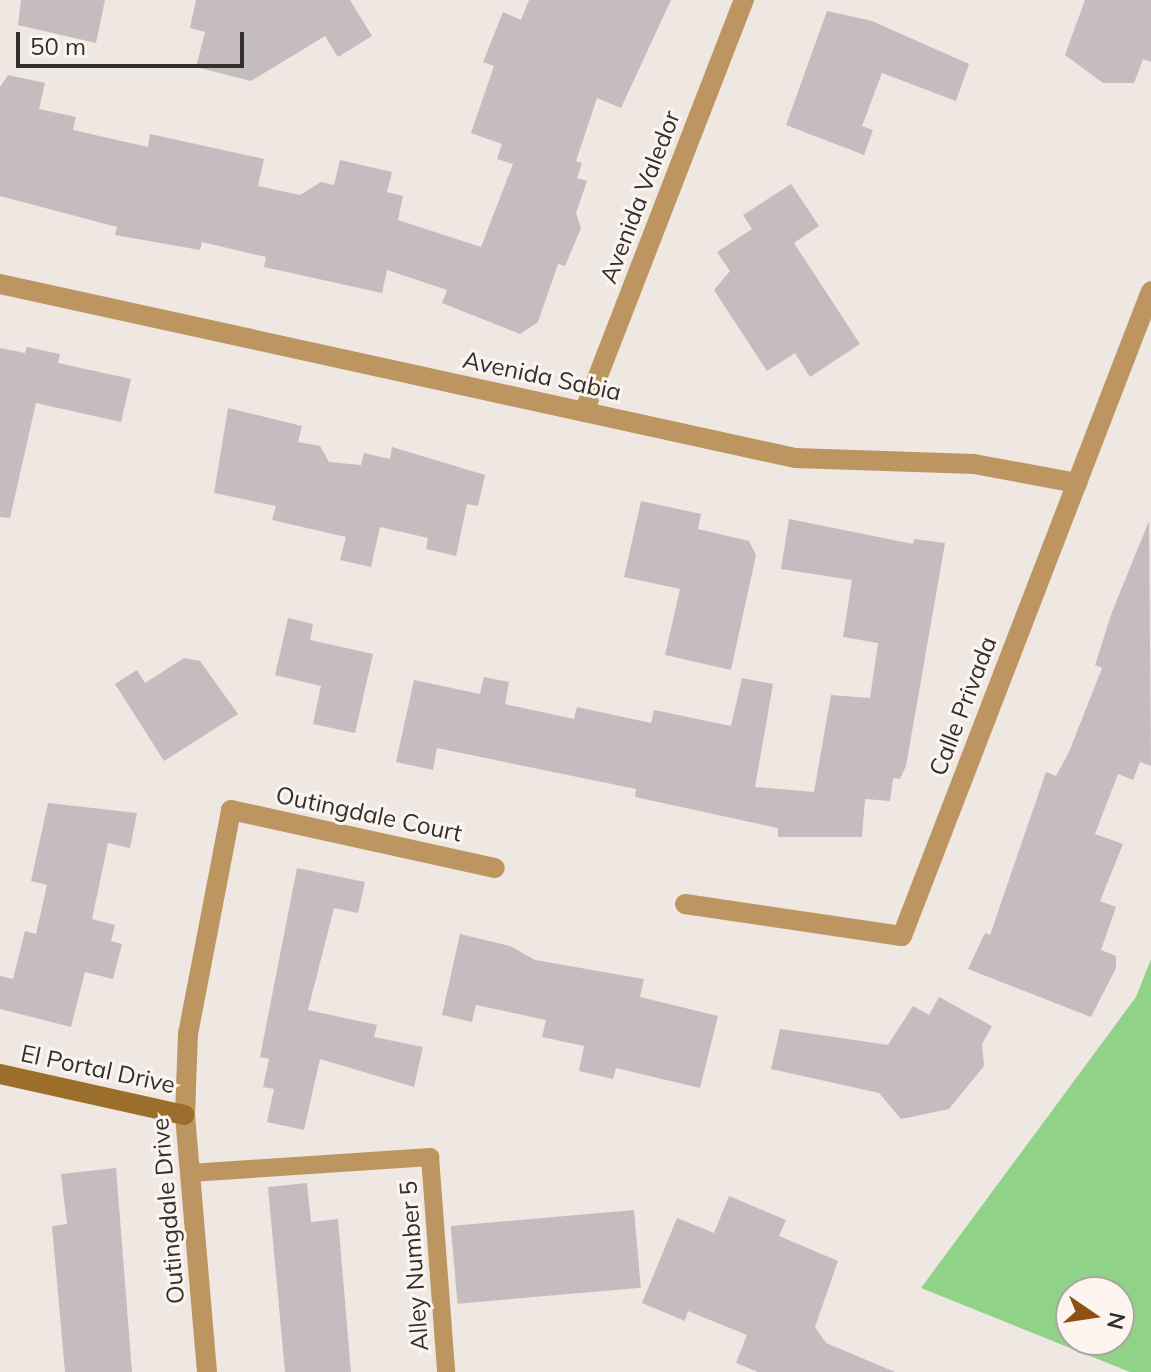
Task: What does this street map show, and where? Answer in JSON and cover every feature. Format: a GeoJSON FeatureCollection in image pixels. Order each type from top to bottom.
{"type":"FeatureCollection","features":[{"type":"Feature","properties":{"kind":"street","name":"Avenida Valedor"},"geometry":{"type":"LineString","coordinates":[[584,412],[744,0]]}},
{"type":"Feature","properties":{"kind":"street","name":"Avenida Sabia"},"geometry":{"type":"LineString","coordinates":[[0,284],[795,458],[974,464],[1077,483]]}},
{"type":"Feature","properties":{"kind":"street","name":"Calle Privada"},"geometry":{"type":"LineString","coordinates":[[685,904],[902,936],[1151,291]]}},
{"type":"Feature","properties":{"kind":"street","name":"Outingdale Court"},"geometry":{"type":"LineString","coordinates":[[231,810],[495,868]]}},
{"type":"Feature","properties":{"kind":"street","name":"Outingdale Drive"},"geometry":{"type":"LineString","coordinates":[[207,1372],[185,1115],[199,960],[231,810]]}},
{"type":"Feature","properties":{"kind":"street","name":"El Portal Drive"},"geometry":{"type":"LineString","coordinates":[[0,1074],[185,1115]]}},
{"type":"Feature","properties":{"kind":"lane","name":"Alley Number 5"},"geometry":{"type":"LineString","coordinates":[[190,1173],[430,1157],[446,1372]]}},
{"type":"Feature","properties":{"kind":"green space"},"geometry":{"type":"Polygon","coordinates":[[[1151,959],[1151,1372],[1130,1372],[1090,1356],[1135,1356],[1135,1276],[1055,1276],[1055,1342],[921,1288],[1136,997],[1151,959]]]}},
{"type":"Feature","properties":{"kind":"building"},"geometry":{"type":"Polygon","coordinates":[[[21,0],[105,0],[96,43],[18,25],[21,0]]]}},
{"type":"Feature","properties":{"kind":"building"},"geometry":{"type":"Polygon","coordinates":[[[196,0],[350,0],[372,36],[338,57],[325,36],[251,81],[196,67],[205,32],[190,28],[196,0]]]}},
{"type":"Feature","properties":{"kind":"building"},"geometry":{"type":"Polygon","coordinates":[[[529,0],[671,0],[621,108],[597,98],[576,161],[582,163],[577,178],[587,181],[576,213],[581,228],[565,266],[558,264],[538,322],[520,334],[442,303],[447,290],[387,270],[382,293],[264,267],[266,257],[202,242],[200,250],[115,235],[117,227],[0,196],[0,87],[8,75],[45,83],[39,109],[76,117],[73,130],[148,147],[150,134],[264,159],[258,186],[300,195],[321,182],[334,185],[340,160],[392,172],[387,192],[403,196],[398,220],[481,247],[513,164],[497,159],[502,144],[471,133],[494,66],[483,62],[503,12],[521,20],[529,0]]]}},
{"type":"Feature","properties":{"kind":"building"},"geometry":{"type":"Polygon","coordinates":[[[1085,0],[1151,0],[1151,62],[1143,59],[1134,83],[1103,83],[1065,55],[1085,0]]]}},
{"type":"Feature","properties":{"kind":"building"},"geometry":{"type":"Polygon","coordinates":[[[827,11],[872,21],[969,64],[956,101],[882,73],[862,126],[873,130],[864,155],[786,125],[827,11]]]}},
{"type":"Feature","properties":{"kind":"building"},"geometry":{"type":"Polygon","coordinates":[[[791,184],[819,226],[794,243],[860,344],[810,377],[795,353],[767,371],[714,290],[730,271],[717,252],[752,229],[743,215],[791,184]]]}},
{"type":"Feature","properties":{"kind":"building"},"geometry":{"type":"Polygon","coordinates":[[[27,347],[60,354],[58,363],[131,379],[121,422],[36,403],[10,518],[0,517],[0,348],[25,353],[27,347]]]}},
{"type":"Feature","properties":{"kind":"building"},"geometry":{"type":"Polygon","coordinates":[[[228,408],[302,426],[298,442],[320,446],[329,462],[361,465],[364,453],[390,459],[392,447],[485,475],[478,506],[467,504],[456,556],[426,549],[428,538],[380,527],[371,567],[340,560],[346,537],[272,520],[276,506],[214,493],[228,408]]]}},
{"type":"Feature","properties":{"kind":"building"},"geometry":{"type":"Polygon","coordinates":[[[641,501],[701,514],[698,529],[749,541],[756,555],[731,670],[665,655],[680,589],[624,577],[641,501]]]}},
{"type":"Feature","properties":{"kind":"building"},"geometry":{"type":"Polygon","coordinates":[[[789,519],[913,544],[914,539],[945,543],[906,766],[900,779],[893,778],[890,801],[865,799],[862,837],[778,837],[778,828],[635,797],[636,789],[437,748],[433,770],[396,762],[414,680],[480,694],[484,677],[509,682],[505,704],[574,719],[577,707],[651,723],[654,710],[731,726],[742,678],[773,684],[755,787],[814,792],[831,695],[870,698],[878,643],[843,637],[852,580],[781,569],[789,519]]]}},
{"type":"Feature","properties":{"kind":"building"},"geometry":{"type":"Polygon","coordinates":[[[1149,521],[1151,766],[1140,762],[1133,780],[1118,774],[1095,834],[1123,844],[1100,901],[1116,907],[1101,950],[1116,956],[1116,968],[1091,1017],[968,969],[985,933],[990,935],[1046,772],[1056,776],[1069,752],[1102,668],[1095,665],[1112,612],[1149,521]]]}},
{"type":"Feature","properties":{"kind":"building"},"geometry":{"type":"Polygon","coordinates":[[[288,618],[313,624],[310,640],[373,654],[355,733],[313,724],[321,686],[275,675],[288,618]]]}},
{"type":"Feature","properties":{"kind":"building"},"geometry":{"type":"Polygon","coordinates":[[[184,658],[200,661],[238,714],[164,761],[115,684],[137,670],[145,683],[184,658]]]}},
{"type":"Feature","properties":{"kind":"building"},"geometry":{"type":"Polygon","coordinates":[[[48,803],[137,813],[130,848],[108,843],[92,919],[115,925],[111,941],[122,944],[113,979],[85,972],[71,1027],[0,1009],[0,976],[13,979],[25,931],[36,934],[47,885],[31,881],[48,803]]]}},
{"type":"Feature","properties":{"kind":"building"},"geometry":{"type":"Polygon","coordinates":[[[297,868],[365,882],[358,913],[334,908],[308,1010],[377,1025],[374,1037],[423,1047],[414,1087],[320,1059],[304,1130],[267,1122],[274,1089],[263,1087],[269,1059],[260,1057],[297,868]]]}},
{"type":"Feature","properties":{"kind":"building"},"geometry":{"type":"Polygon","coordinates":[[[460,934],[510,946],[535,960],[644,979],[640,997],[718,1016],[700,1088],[616,1068],[613,1079],[579,1071],[584,1046],[542,1037],[546,1020],[476,1005],[472,1022],[442,1015],[460,934]]]}},
{"type":"Feature","properties":{"kind":"building"},"geometry":{"type":"Polygon","coordinates":[[[939,997],[992,1026],[982,1044],[984,1066],[949,1109],[901,1119],[879,1093],[771,1069],[780,1029],[888,1045],[913,1006],[929,1015],[939,997]]]}},
{"type":"Feature","properties":{"kind":"building"},"geometry":{"type":"Polygon","coordinates":[[[116,1168],[132,1372],[65,1372],[52,1226],[67,1224],[61,1174],[116,1168]]]}},
{"type":"Feature","properties":{"kind":"building"},"geometry":{"type":"Polygon","coordinates":[[[307,1183],[311,1222],[338,1219],[351,1372],[285,1372],[268,1187],[307,1183]]]}},
{"type":"Feature","properties":{"kind":"building"},"geometry":{"type":"Polygon","coordinates":[[[729,1196],[786,1220],[779,1236],[838,1261],[815,1327],[826,1343],[895,1372],[758,1372],[736,1363],[747,1335],[688,1311],[685,1321],[642,1303],[677,1218],[714,1233],[729,1196]]]}},
{"type":"Feature","properties":{"kind":"building"},"geometry":{"type":"Polygon","coordinates":[[[634,1210],[641,1288],[457,1304],[451,1226],[634,1210]]]}}]}
